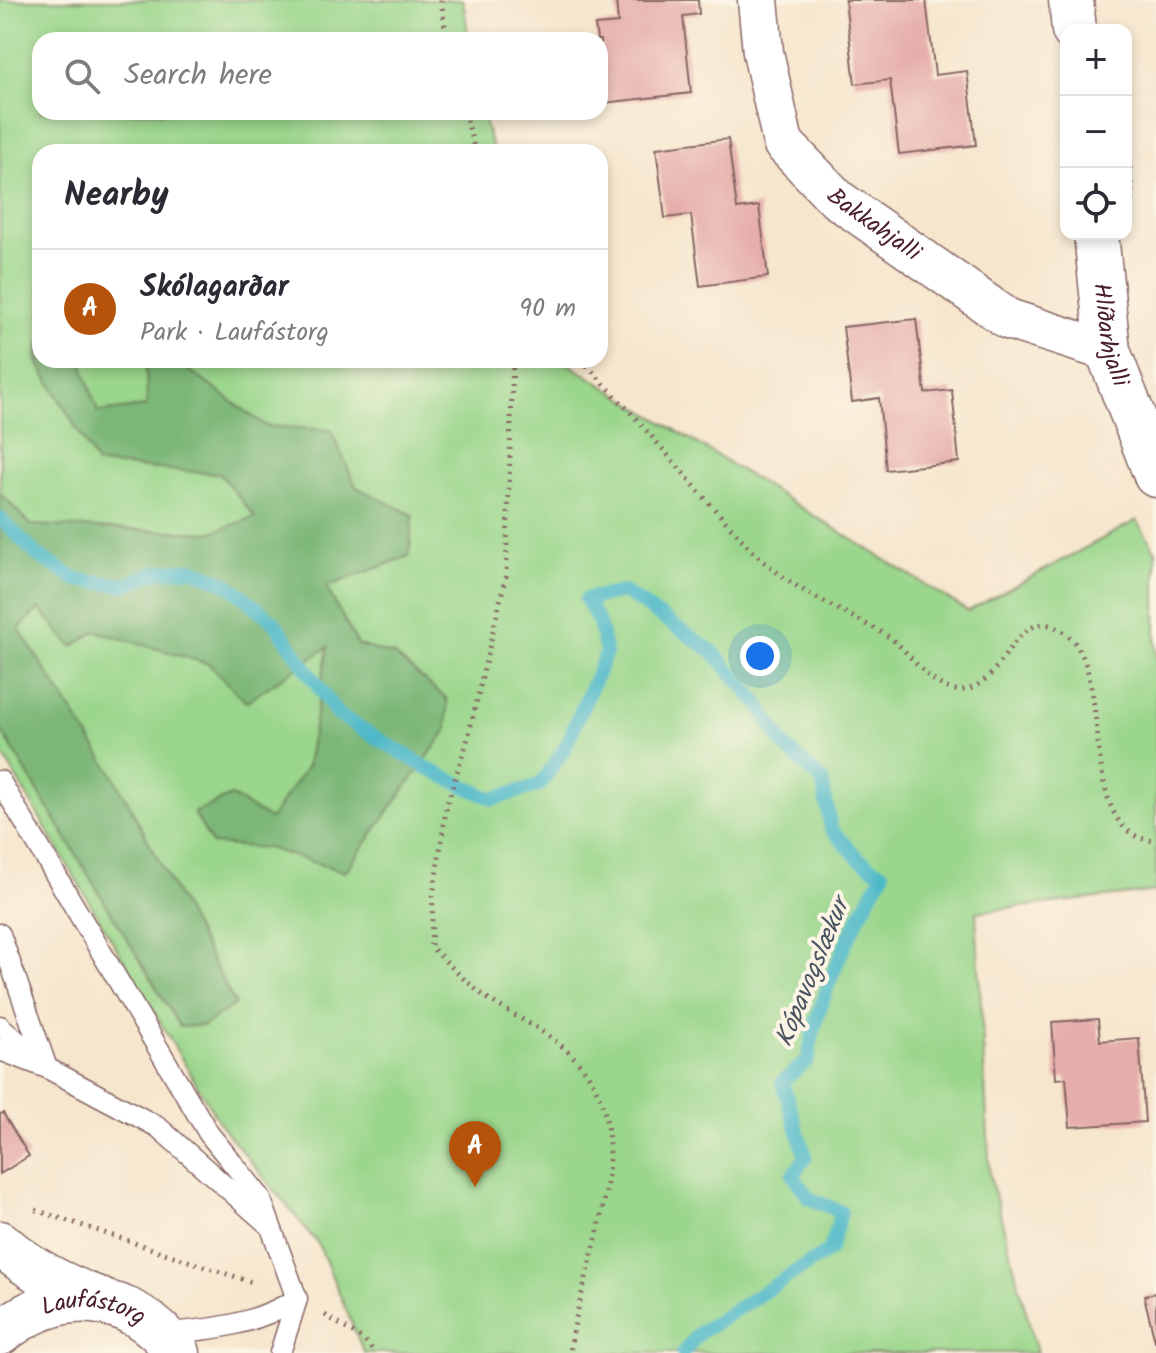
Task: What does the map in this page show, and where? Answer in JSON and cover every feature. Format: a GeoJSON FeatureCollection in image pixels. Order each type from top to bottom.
{"type":"FeatureCollection","features":[{"type":"Feature","properties":{"kind":"street","name":"Bakkahjalli"},"geometry":{"type":"LineString","coordinates":[[758,0],[763,52],[783,143],[837,199],[1008,319],[1079,338],[1108,351]]}},
{"type":"Feature","properties":{"kind":"street"},"geometry":{"type":"LineString","coordinates":[[1071,0],[1073,24]]}},
{"type":"Feature","properties":{"kind":"street","name":"Hlíðarhjalli"},"geometry":{"type":"LineString","coordinates":[[1097,240],[1108,351],[1156,475]]}},
{"type":"Feature","properties":{"kind":"street"},"geometry":{"type":"LineString","coordinates":[[0,1243],[21,1262],[61,1285],[104,1302]]}},
{"type":"Feature","properties":{"kind":"street","name":"Laufástorg"},"geometry":{"type":"LineString","coordinates":[[0,1333],[22,1316],[47,1305],[76,1300],[104,1302],[146,1319],[171,1343]]}},
{"type":"Feature","properties":{"kind":"lane"},"geometry":{"type":"LineString","coordinates":[[0,781],[209,1134],[260,1197],[297,1299],[280,1353]]}},
{"type":"Feature","properties":{"kind":"lane"},"geometry":{"type":"LineString","coordinates":[[0,934],[47,1068]]}},
{"type":"Feature","properties":{"kind":"lane"},"geometry":{"type":"LineString","coordinates":[[0,1026],[47,1068]]}},
{"type":"Feature","properties":{"kind":"lane"},"geometry":{"type":"LineString","coordinates":[[0,1050],[47,1068],[158,1127],[270,1226]]}},
{"type":"Feature","properties":{"kind":"lane"},"geometry":{"type":"LineString","coordinates":[[171,1343],[249,1322],[297,1299]]}},
{"type":"Feature","properties":{"kind":"path"},"geometry":{"type":"LineString","coordinates":[[441,0],[446,32]]}},
{"type":"Feature","properties":{"kind":"path"},"geometry":{"type":"LineString","coordinates":[[467,120],[473,144]]}},
{"type":"Feature","properties":{"kind":"path"},"geometry":{"type":"LineString","coordinates":[[513,368],[506,576],[467,742],[447,804],[433,896],[431,947],[488,999],[557,1042],[582,1065],[600,1095],[607,1137],[607,1183],[601,1229],[570,1353]]}},
{"type":"Feature","properties":{"kind":"path"},"geometry":{"type":"LineString","coordinates":[[588,368],[772,569],[817,601],[887,635],[943,686],[961,690],[980,685],[994,674],[1015,640],[1030,628],[1047,625],[1066,633],[1078,650],[1086,670],[1107,791],[1115,816],[1130,834],[1156,841]]}},
{"type":"Feature","properties":{"kind":"path"},"geometry":{"type":"LineString","coordinates":[[24,1205],[297,1299],[364,1340],[375,1353]]}},
{"type":"Feature","properties":{"kind":"green space"},"geometry":{"type":"Polygon","coordinates":[[[0,0],[463,0],[468,32],[32,32],[32,120],[484,120],[491,144],[32,144],[32,368],[575,368],[968,611],[1137,520],[1156,552],[1156,891],[976,912],[990,1176],[1037,1353],[364,1353],[319,1245],[220,1124],[0,750],[0,0]]]}},
{"type":"Feature","properties":{"kind":"green space"},"geometry":{"type":"Polygon","coordinates":[[[41,368],[84,368],[98,412],[147,406],[146,368],[186,368],[266,426],[331,430],[356,487],[413,515],[409,556],[326,587],[358,645],[394,655],[447,699],[447,730],[345,872],[267,848],[212,844],[194,813],[231,796],[270,819],[307,766],[328,647],[246,702],[209,664],[96,631],[72,647],[39,608],[19,629],[114,776],[235,1004],[205,1025],[180,1027],[0,728],[0,493],[31,525],[210,533],[255,517],[220,474],[97,464],[41,368]]]}},
{"type":"Feature","properties":{"kind":"building"},"geometry":{"type":"Polygon","coordinates":[[[616,0],[698,0],[699,14],[683,16],[691,93],[608,103],[608,32],[596,32],[595,25],[618,23],[616,0]]]}},
{"type":"Feature","properties":{"kind":"building"},"geometry":{"type":"Polygon","coordinates":[[[845,0],[926,0],[935,75],[967,71],[976,145],[899,154],[890,80],[855,84],[845,0]]]}},
{"type":"Feature","properties":{"kind":"building"},"geometry":{"type":"Polygon","coordinates":[[[728,139],[737,209],[759,206],[768,277],[700,286],[691,215],[665,218],[656,148],[728,139]]]}},
{"type":"Feature","properties":{"kind":"building"},"geometry":{"type":"Polygon","coordinates":[[[916,319],[925,393],[952,390],[959,462],[886,470],[879,398],[852,402],[843,327],[916,319]]]}},
{"type":"Feature","properties":{"kind":"building"},"geometry":{"type":"Polygon","coordinates":[[[1098,1019],[1100,1041],[1139,1038],[1145,1122],[1070,1127],[1066,1078],[1056,1079],[1052,1022],[1098,1019]]]}},
{"type":"Feature","properties":{"kind":"building"},"geometry":{"type":"Polygon","coordinates":[[[3,1113],[29,1156],[0,1174],[0,1114],[3,1113]]]}},
{"type":"Feature","properties":{"kind":"building"},"geometry":{"type":"Polygon","coordinates":[[[1156,1293],[1156,1341],[1155,1341],[1144,1296],[1156,1293]]]}},
{"type":"Feature","properties":{"kind":"waterway","name":"Kópavogslækur"},"geometry":{"type":"LineString","coordinates":[[0,518],[37,555],[77,580],[125,585],[157,572],[192,569],[228,584],[275,623],[337,714],[432,771],[493,799],[540,785],[564,750],[606,653],[599,623],[586,599],[624,592],[712,651],[757,702],[784,746],[822,780],[831,829],[859,859],[883,874],[836,964],[819,1012],[808,1060],[782,1082],[806,1157],[793,1175],[809,1198],[841,1212],[830,1250],[699,1333],[683,1353]]}},
{"type":"Feature","properties":{"kind":"place","name":"Skólagarðar"},"geometry":{"type":"Point","coordinates":[475,1187]}}]}
